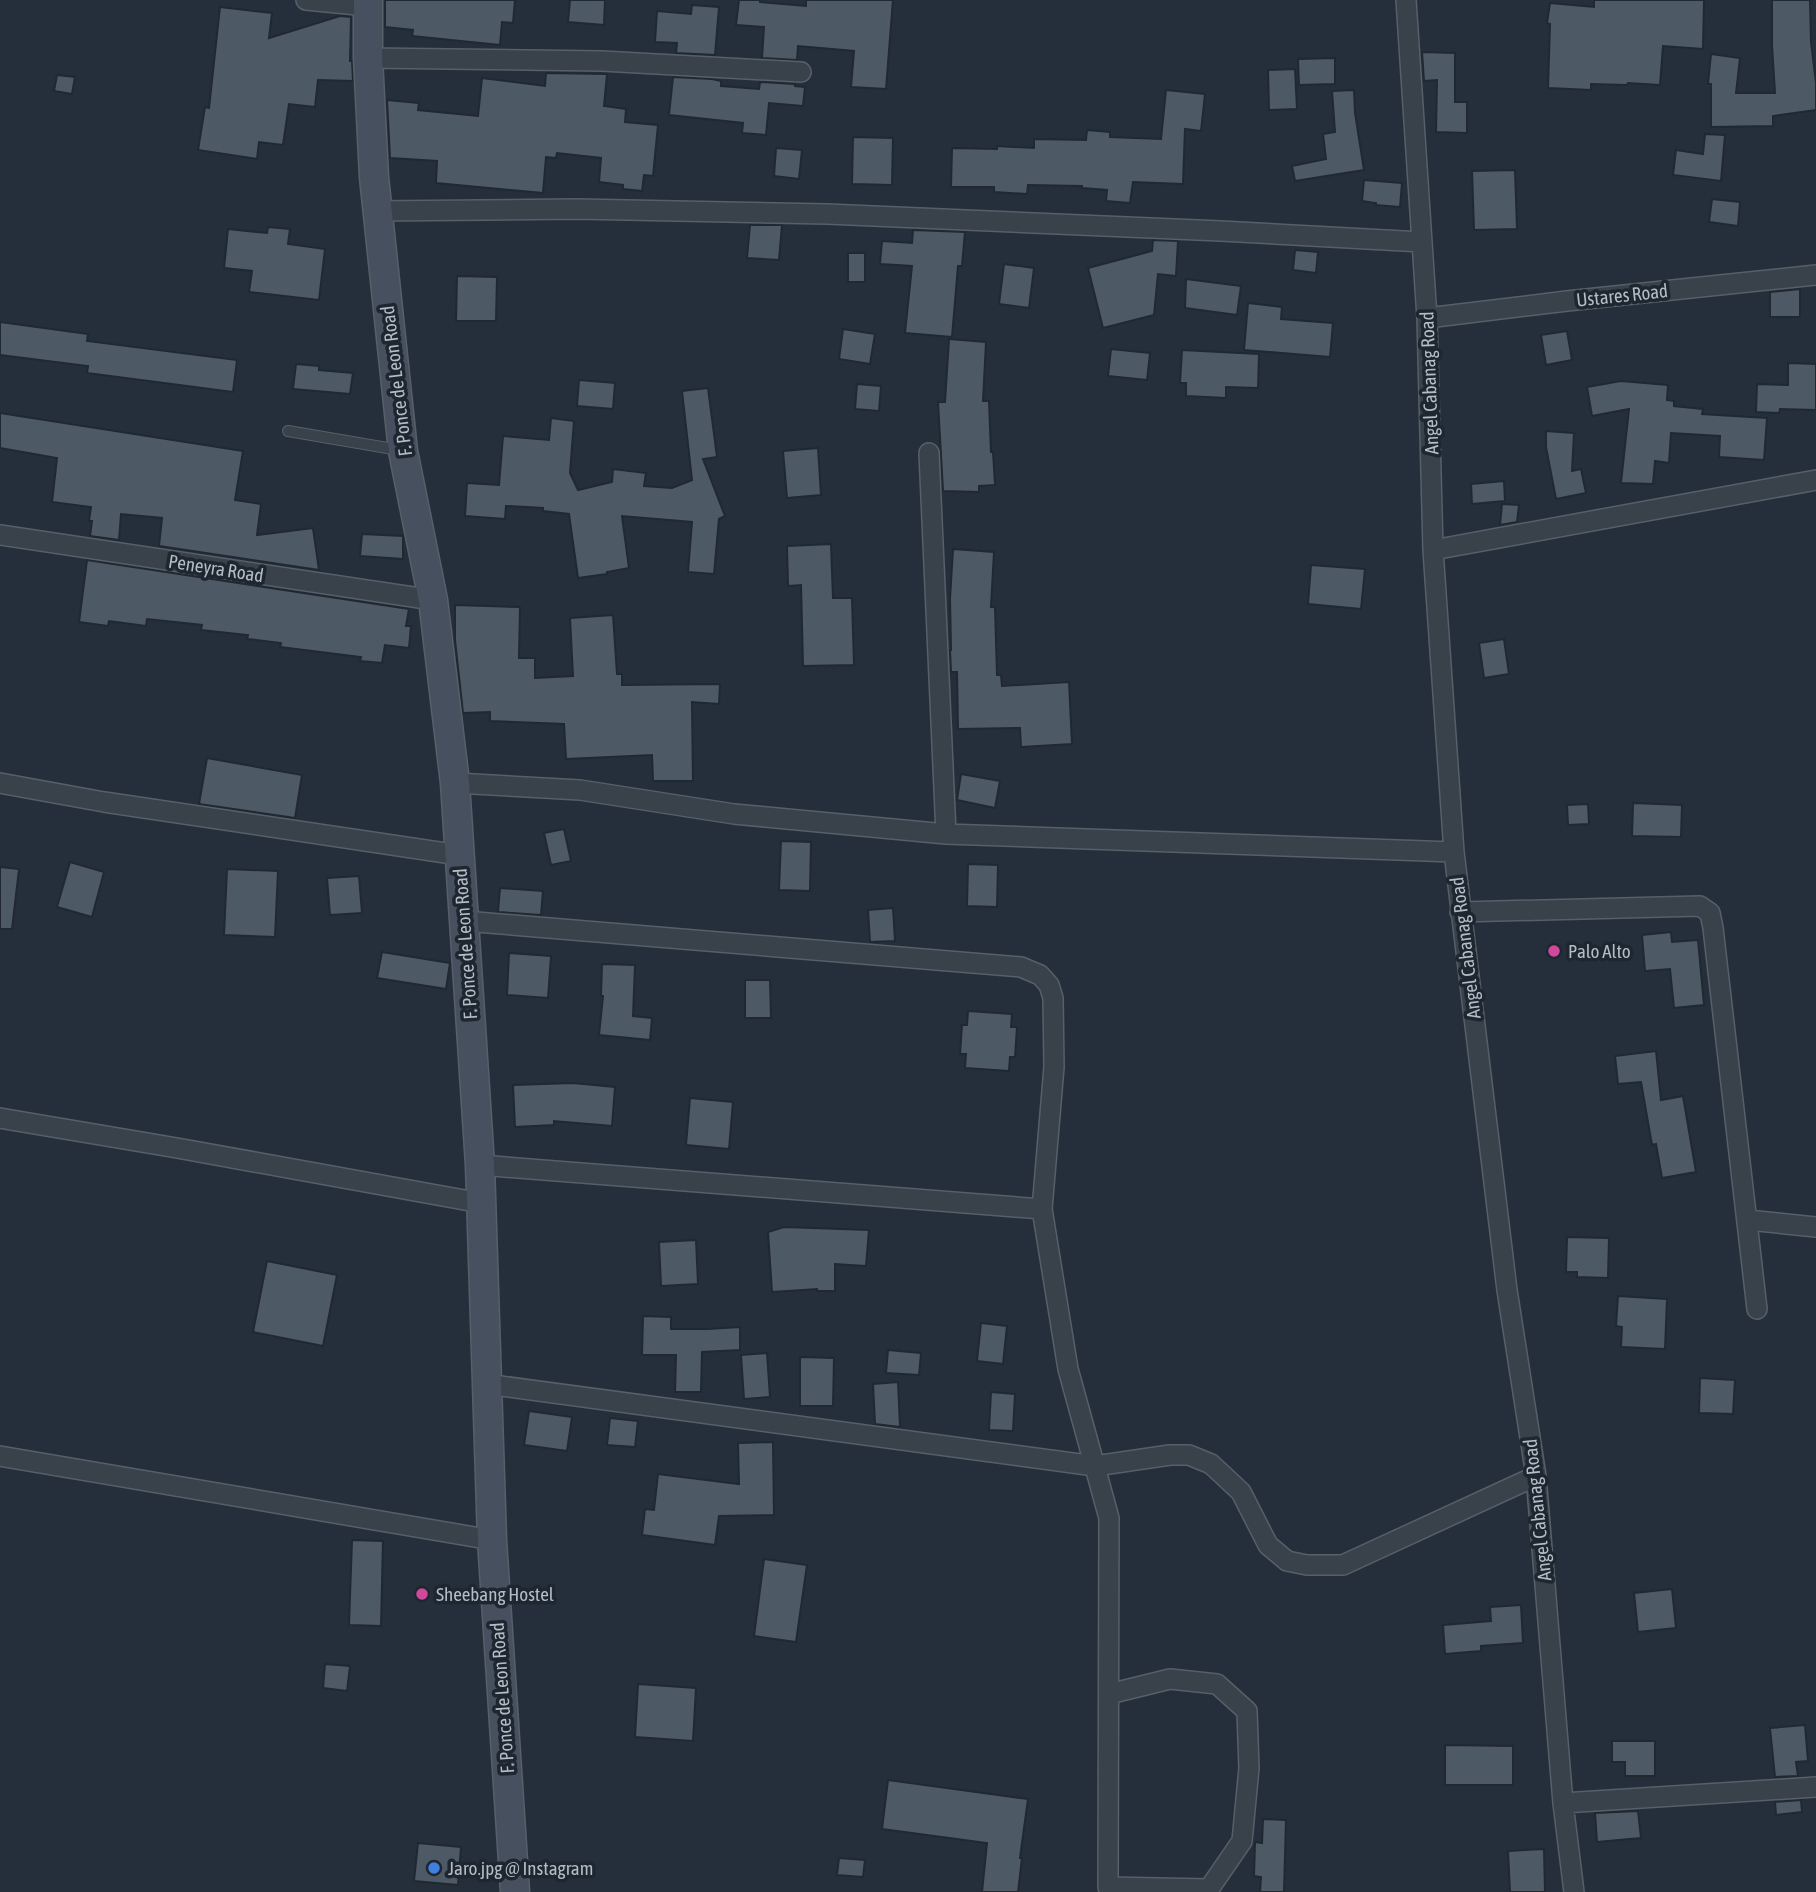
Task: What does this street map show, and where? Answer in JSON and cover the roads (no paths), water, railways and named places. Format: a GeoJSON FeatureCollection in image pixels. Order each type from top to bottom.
{"type":"FeatureCollection","features":[{"type":"Feature","properties":{"kind":"street"},"geometry":{"type":"LineString","coordinates":[[306,0],[368,3]]}},
{"type":"Feature","properties":{"kind":"street","name":"Angel Cabanag Road"},"geometry":{"type":"LineString","coordinates":[[1406,0],[1427,318],[1433,550],[1454,852],[1507,1290],[1536,1476],[1563,1803],[1574,1892]]}},
{"type":"Feature","properties":{"kind":"street","name":"F. Ponce de Leon Road"},"geometry":{"type":"LineString","coordinates":[[368,3],[374,177],[403,451],[433,600],[455,783],[480,1165],[492,1539],[515,1892]]}},
{"type":"Feature","properties":{"kind":"street"},"geometry":{"type":"LineString","coordinates":[[368,58],[602,61],[801,72]]}},
{"type":"Feature","properties":{"kind":"street"},"geometry":{"type":"LineString","coordinates":[[377,211],[577,209],[827,214],[1422,242]]}},
{"type":"Feature","properties":{"kind":"street","name":"Ustares Road"},"geometry":{"type":"LineString","coordinates":[[1427,318],[1816,275]]}},
{"type":"Feature","properties":{"kind":"street"},"geometry":{"type":"LineString","coordinates":[[929,453],[946,834]]}},
{"type":"Feature","properties":{"kind":"street"},"geometry":{"type":"LineString","coordinates":[[1433,550],[1816,480]]}},
{"type":"Feature","properties":{"kind":"street","name":"Peneyra Road"},"geometry":{"type":"LineString","coordinates":[[0,535],[433,600]]}},
{"type":"Feature","properties":{"kind":"street"},"geometry":{"type":"LineString","coordinates":[[0,783],[104,802],[458,855]]}},
{"type":"Feature","properties":{"kind":"street"},"geometry":{"type":"LineString","coordinates":[[455,783],[580,790],[734,814],[946,834],[1454,852]]}},
{"type":"Feature","properties":{"kind":"street"},"geometry":{"type":"LineString","coordinates":[[1461,912],[1700,906],[1710,913],[1757,1309]]}},
{"type":"Feature","properties":{"kind":"street"},"geometry":{"type":"LineString","coordinates":[[464,921],[1021,967],[1040,975],[1049,985],[1053,998],[1054,1067],[1042,1209],[1068,1369],[1109,1518],[1109,1694],[1102,1889],[1209,1889],[1242,1841],[1249,1768],[1247,1711],[1217,1684],[1170,1679],[1109,1694]]}},
{"type":"Feature","properties":{"kind":"street"},"geometry":{"type":"LineString","coordinates":[[0,1118],[481,1203]]}},
{"type":"Feature","properties":{"kind":"street"},"geometry":{"type":"LineString","coordinates":[[480,1165],[1042,1209]]}},
{"type":"Feature","properties":{"kind":"street"},"geometry":{"type":"LineString","coordinates":[[1748,1220],[1816,1227]]}},
{"type":"Feature","properties":{"kind":"street"},"geometry":{"type":"LineString","coordinates":[[486,1384],[1095,1466],[1170,1455],[1189,1455],[1211,1464],[1241,1492],[1268,1545],[1287,1561],[1307,1565],[1343,1564],[1536,1476]]}},
{"type":"Feature","properties":{"kind":"street"},"geometry":{"type":"LineString","coordinates":[[0,1455],[492,1539]]}},
{"type":"Feature","properties":{"kind":"street"},"geometry":{"type":"LineString","coordinates":[[1563,1803],[1816,1787]]}},
{"type":"Feature","properties":{"kind":"lane"},"geometry":{"type":"LineString","coordinates":[[288,431],[403,451]]}},
{"type":"Feature","properties":{"kind":"place","name":"Palo Alto"},"geometry":{"type":"Point","coordinates":[1554,951]}},
{"type":"Feature","properties":{"kind":"place","name":"Sheebang Hostel"},"geometry":{"type":"Point","coordinates":[422,1594]}},
{"type":"Feature","properties":{"kind":"place","name":"Jaro.jpg @ Instagram"},"geometry":{"type":"Point","coordinates":[434,1868]}}]}
